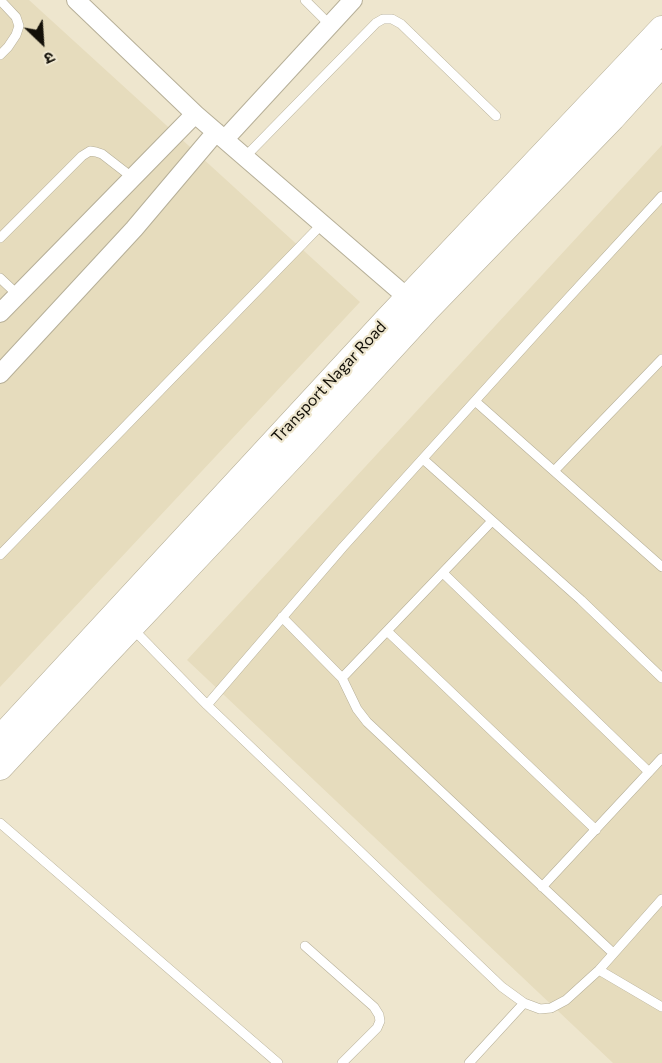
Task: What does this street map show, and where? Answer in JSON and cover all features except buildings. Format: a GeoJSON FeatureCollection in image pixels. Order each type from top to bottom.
{"type":"FeatureCollection","features":[{"type":"Feature","properties":{"kind":"main road","name":"Transport Nagar Road"},"geometry":{"type":"LineString","coordinates":[[0,739],[408,298],[662,29]]}},
{"type":"Feature","properties":{"kind":"main road","name":"Transport Nagar Road"},"geometry":{"type":"LineString","coordinates":[[0,767],[427,309],[612,118],[662,63]]}},
{"type":"Feature","properties":{"kind":"street"},"geometry":{"type":"LineString","coordinates":[[76,0],[195,114],[408,298]]}},
{"type":"Feature","properties":{"kind":"street"},"geometry":{"type":"LineString","coordinates":[[0,374],[220,135],[353,0]]}},
{"type":"Feature","properties":{"kind":"street"},"geometry":{"type":"LineString","coordinates":[[0,313],[195,114]]}},
{"type":"Feature","properties":{"kind":"lane"},"geometry":{"type":"LineString","coordinates":[[0,0],[16,17],[19,26],[16,35],[0,55]]}},
{"type":"Feature","properties":{"kind":"lane"},"geometry":{"type":"LineString","coordinates":[[305,0],[330,25]]}},
{"type":"Feature","properties":{"kind":"lane"},"geometry":{"type":"LineString","coordinates":[[245,157],[376,23],[383,19],[392,19],[401,24],[496,116]]}},
{"type":"Feature","properties":{"kind":"lane"},"geometry":{"type":"LineString","coordinates":[[0,238],[82,156],[90,152],[102,154],[133,178]]}},
{"type":"Feature","properties":{"kind":"lane"},"geometry":{"type":"LineString","coordinates":[[207,705],[423,459],[662,196]]}},
{"type":"Feature","properties":{"kind":"lane"},"geometry":{"type":"LineString","coordinates":[[0,555],[322,224]]}},
{"type":"Feature","properties":{"kind":"lane"},"geometry":{"type":"LineString","coordinates":[[0,278],[18,295]]}},
{"type":"Feature","properties":{"kind":"lane"},"geometry":{"type":"LineString","coordinates":[[554,471],[662,359]]}},
{"type":"Feature","properties":{"kind":"lane"},"geometry":{"type":"LineString","coordinates":[[475,401],[662,567]]}},
{"type":"Feature","properties":{"kind":"lane"},"geometry":{"type":"LineString","coordinates":[[423,459],[581,600],[662,678]]}},
{"type":"Feature","properties":{"kind":"lane"},"geometry":{"type":"LineString","coordinates":[[342,678],[492,521]]}},
{"type":"Feature","properties":{"kind":"lane"},"geometry":{"type":"LineString","coordinates":[[443,573],[649,772]]}},
{"type":"Feature","properties":{"kind":"lane"},"geometry":{"type":"LineString","coordinates":[[282,617],[342,678],[357,709],[367,722],[613,953]]}},
{"type":"Feature","properties":{"kind":"lane"},"geometry":{"type":"LineString","coordinates":[[131,627],[207,705],[502,987],[524,1004],[540,1009],[551,1008],[566,1000],[599,970],[662,899]]}},
{"type":"Feature","properties":{"kind":"lane"},"geometry":{"type":"LineString","coordinates":[[387,631],[596,830]]}},
{"type":"Feature","properties":{"kind":"lane"},"geometry":{"type":"LineString","coordinates":[[542,887],[662,758]]}},
{"type":"Feature","properties":{"kind":"lane"},"geometry":{"type":"LineString","coordinates":[[0,824],[278,1063]]}},
{"type":"Feature","properties":{"kind":"lane"},"geometry":{"type":"LineString","coordinates":[[305,946],[374,1007],[379,1015],[380,1021],[377,1028],[342,1063]]}},
{"type":"Feature","properties":{"kind":"lane"},"geometry":{"type":"LineString","coordinates":[[599,970],[662,1007]]}},
{"type":"Feature","properties":{"kind":"lane"},"geometry":{"type":"LineString","coordinates":[[469,1063],[524,1004]]}},
{"type":"Feature","properties":{"kind":"shaded area"},"geometry":{"type":"Polygon","coordinates":[[[0,0],[29,0],[360,302],[0,687],[0,0]]]}},
{"type":"Feature","properties":{"kind":"shaded area"},"geometry":{"type":"Polygon","coordinates":[[[662,145],[662,1063],[613,1063],[187,660],[662,145]]]}}]}
